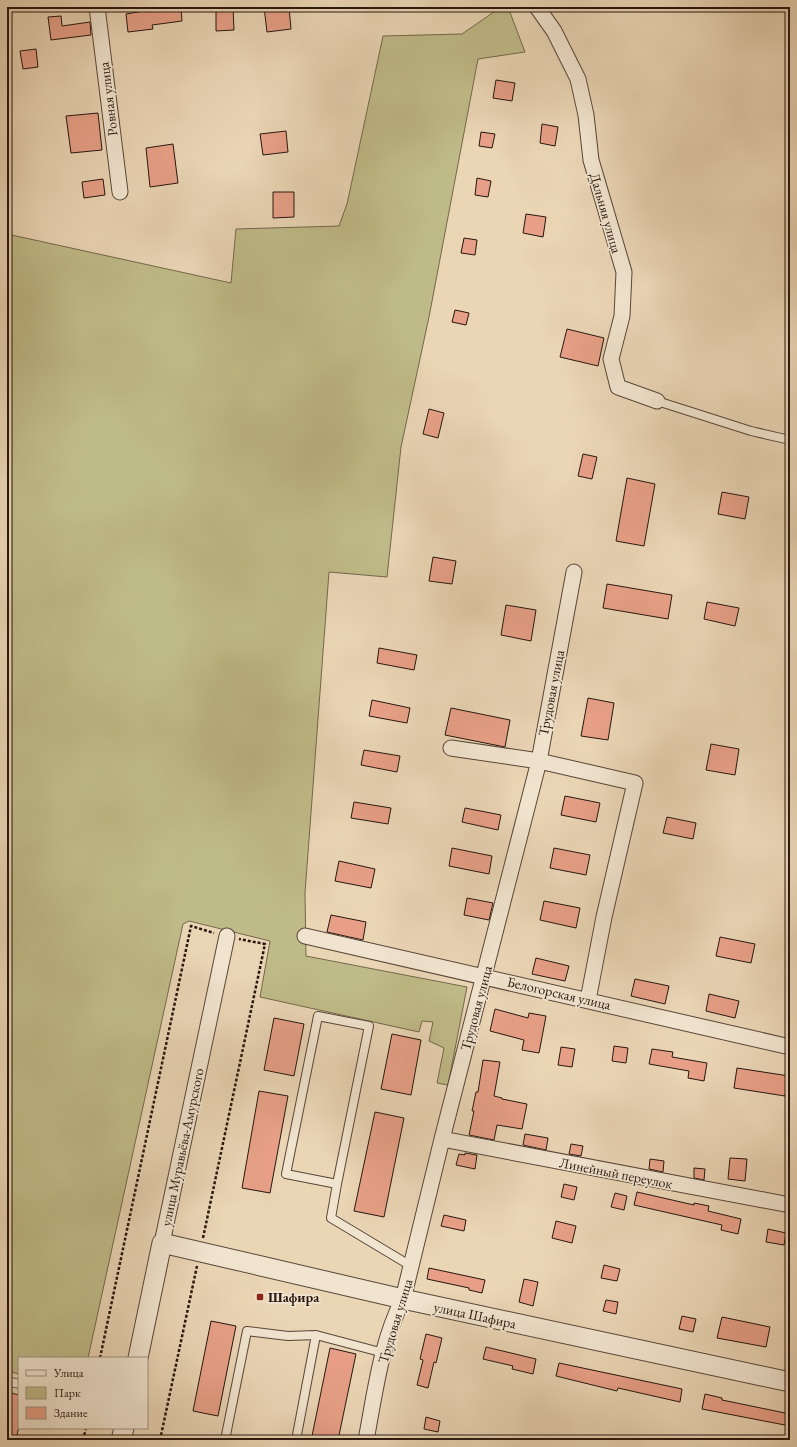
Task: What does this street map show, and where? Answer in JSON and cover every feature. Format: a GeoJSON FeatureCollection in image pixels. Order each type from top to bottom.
{"type":"FeatureCollection","features":[{"type":"Feature","properties":{"kind":"street","name":"Ровная улица"},"geometry":{"type":"LineString","coordinates":[[97,7],[120,192]]}},
{"type":"Feature","properties":{"kind":"street","name":"Дальняя улица"},"geometry":{"type":"LineString","coordinates":[[537,7],[554,30],[578,79],[586,114],[591,160],[624,272],[622,316],[611,359],[618,387],[656,400]]}},
{"type":"Feature","properties":{"kind":"street","name":"Трудовая улица"},"geometry":{"type":"LineString","coordinates":[[366,1440],[384,1353],[393,1318],[403,1299],[442,1139],[539,761],[574,572]]}},
{"type":"Feature","properties":{"kind":"street"},"geometry":{"type":"LineString","coordinates":[[451,748],[539,761],[635,783],[604,917],[588,1000]]}},
{"type":"Feature","properties":{"kind":"street","name":"улица Муравьёва-Амурского"},"geometry":{"type":"LineString","coordinates":[[138,1357],[227,936]]}},
{"type":"Feature","properties":{"kind":"street","name":"Белогорская улица"},"geometry":{"type":"LineString","coordinates":[[305,936],[790,1047]]}},
{"type":"Feature","properties":{"kind":"street","name":"Линейный переулок"},"geometry":{"type":"LineString","coordinates":[[442,1139],[790,1205]]}},
{"type":"Feature","properties":{"kind":"street","name":"улица Шафира"},"geometry":{"type":"LineString","coordinates":[[162,1243],[403,1299],[790,1382]]}},
{"type":"Feature","properties":{"kind":"street"},"geometry":{"type":"LineString","coordinates":[[122,1440],[124,1429]]}},
{"type":"Feature","properties":{"kind":"lane"},"geometry":{"type":"LineString","coordinates":[[656,400],[751,431],[790,440]]}},
{"type":"Feature","properties":{"kind":"lane"},"geometry":{"type":"LineString","coordinates":[[337,1184],[286,1174],[318,1016],[369,1026],[331,1218],[411,1266]]}},
{"type":"Feature","properties":{"kind":"lane"},"geometry":{"type":"LineString","coordinates":[[224,1440],[247,1331],[288,1336],[316,1335],[384,1353]]}},
{"type":"Feature","properties":{"kind":"lane"},"geometry":{"type":"LineString","coordinates":[[296,1440],[316,1335]]}},
{"type":"Feature","properties":{"kind":"lane"},"geometry":{"type":"LineString","coordinates":[[7,1381],[18,1384]]}},
{"type":"Feature","properties":{"kind":"path"},"geometry":{"type":"LineString","coordinates":[[83,1440],[86,1429]]}},
{"type":"Feature","properties":{"kind":"green space"},"geometry":{"type":"Polygon","coordinates":[[[501,7],[508,7],[525,52],[478,59],[429,317],[401,447],[387,577],[329,572],[305,893],[306,956],[467,987],[448,1085],[437,1083],[444,1048],[429,1041],[433,1022],[422,1021],[419,1032],[260,997],[270,941],[189,921],[183,924],[88,1357],[18,1357],[18,1374],[7,1371],[7,234],[231,283],[236,229],[339,226],[347,204],[383,36],[462,34],[501,7]]]}},
{"type":"Feature","properties":{"kind":"building"},"geometry":{"type":"Polygon","coordinates":[[[167,7],[181,7],[182,21],[152,25],[153,29],[128,32],[126,14],[167,7]]]}},
{"type":"Feature","properties":{"kind":"building"},"geometry":{"type":"Polygon","coordinates":[[[216,7],[233,7],[234,30],[216,31],[216,7]]]}},
{"type":"Feature","properties":{"kind":"building"},"geometry":{"type":"Polygon","coordinates":[[[264,7],[289,7],[291,29],[267,32],[264,7]]]}},
{"type":"Feature","properties":{"kind":"building"},"geometry":{"type":"Polygon","coordinates":[[[61,16],[62,26],[90,22],[91,35],[51,40],[48,17],[61,16]]]}},
{"type":"Feature","properties":{"kind":"building"},"geometry":{"type":"Polygon","coordinates":[[[36,49],[38,67],[23,69],[20,51],[36,49]]]}},
{"type":"Feature","properties":{"kind":"building"},"geometry":{"type":"Polygon","coordinates":[[[496,80],[515,83],[512,101],[493,98],[496,80]]]}},
{"type":"Feature","properties":{"kind":"building"},"geometry":{"type":"Polygon","coordinates":[[[98,113],[102,150],[71,153],[66,116],[98,113]]]}},
{"type":"Feature","properties":{"kind":"building"},"geometry":{"type":"Polygon","coordinates":[[[542,124],[558,127],[555,146],[540,143],[542,124]]]}},
{"type":"Feature","properties":{"kind":"building"},"geometry":{"type":"Polygon","coordinates":[[[286,131],[288,152],[263,155],[260,134],[286,131]]]}},
{"type":"Feature","properties":{"kind":"building"},"geometry":{"type":"Polygon","coordinates":[[[481,132],[495,134],[492,148],[479,146],[481,132]]]}},
{"type":"Feature","properties":{"kind":"building"},"geometry":{"type":"Polygon","coordinates":[[[173,144],[178,183],[150,187],[146,148],[173,144]]]}},
{"type":"Feature","properties":{"kind":"building"},"geometry":{"type":"Polygon","coordinates":[[[477,178],[491,181],[488,197],[475,195],[477,178]]]}},
{"type":"Feature","properties":{"kind":"building"},"geometry":{"type":"Polygon","coordinates":[[[103,179],[105,195],[84,198],[82,182],[103,179]]]}},
{"type":"Feature","properties":{"kind":"building"},"geometry":{"type":"Polygon","coordinates":[[[273,192],[294,192],[294,217],[273,218],[273,192]]]}},
{"type":"Feature","properties":{"kind":"building"},"geometry":{"type":"Polygon","coordinates":[[[526,214],[546,217],[543,237],[523,233],[526,214]]]}},
{"type":"Feature","properties":{"kind":"building"},"geometry":{"type":"Polygon","coordinates":[[[464,238],[477,240],[475,255],[461,253],[464,238]]]}},
{"type":"Feature","properties":{"kind":"building"},"geometry":{"type":"Polygon","coordinates":[[[455,310],[469,313],[466,325],[452,322],[455,310]]]}},
{"type":"Feature","properties":{"kind":"building"},"geometry":{"type":"Polygon","coordinates":[[[567,329],[604,338],[598,366],[560,357],[567,329]]]}},
{"type":"Feature","properties":{"kind":"building"},"geometry":{"type":"Polygon","coordinates":[[[429,409],[444,413],[438,438],[423,434],[429,409]]]}},
{"type":"Feature","properties":{"kind":"building"},"geometry":{"type":"Polygon","coordinates":[[[583,454],[597,457],[592,479],[578,476],[583,454]]]}},
{"type":"Feature","properties":{"kind":"building"},"geometry":{"type":"Polygon","coordinates":[[[627,478],[655,484],[644,546],[616,541],[627,478]]]}},
{"type":"Feature","properties":{"kind":"building"},"geometry":{"type":"Polygon","coordinates":[[[722,492],[749,497],[745,519],[718,514],[722,492]]]}},
{"type":"Feature","properties":{"kind":"building"},"geometry":{"type":"Polygon","coordinates":[[[433,557],[456,561],[452,584],[429,581],[433,557]]]}},
{"type":"Feature","properties":{"kind":"building"},"geometry":{"type":"Polygon","coordinates":[[[607,584],[672,595],[668,619],[603,608],[607,584]]]}},
{"type":"Feature","properties":{"kind":"building"},"geometry":{"type":"Polygon","coordinates":[[[707,602],[739,608],[735,626],[704,619],[707,602]]]}},
{"type":"Feature","properties":{"kind":"building"},"geometry":{"type":"Polygon","coordinates":[[[506,605],[536,610],[531,641],[501,635],[506,605]]]}},
{"type":"Feature","properties":{"kind":"building"},"geometry":{"type":"Polygon","coordinates":[[[379,648],[417,655],[414,670],[377,663],[379,648]]]}},
{"type":"Feature","properties":{"kind":"building"},"geometry":{"type":"Polygon","coordinates":[[[588,698],[614,703],[608,740],[581,736],[588,698]]]}},
{"type":"Feature","properties":{"kind":"building"},"geometry":{"type":"Polygon","coordinates":[[[372,700],[410,708],[407,723],[369,716],[372,700]]]}},
{"type":"Feature","properties":{"kind":"building"},"geometry":{"type":"Polygon","coordinates":[[[451,708],[510,720],[505,747],[445,735],[451,708]]]}},
{"type":"Feature","properties":{"kind":"building"},"geometry":{"type":"Polygon","coordinates":[[[711,744],[739,749],[735,775],[706,770],[711,744]]]}},
{"type":"Feature","properties":{"kind":"building"},"geometry":{"type":"Polygon","coordinates":[[[364,750],[400,756],[397,772],[361,765],[364,750]]]}},
{"type":"Feature","properties":{"kind":"building"},"geometry":{"type":"Polygon","coordinates":[[[565,796],[600,803],[596,822],[561,815],[565,796]]]}},
{"type":"Feature","properties":{"kind":"building"},"geometry":{"type":"Polygon","coordinates":[[[354,802],[391,808],[388,824],[351,818],[354,802]]]}},
{"type":"Feature","properties":{"kind":"building"},"geometry":{"type":"Polygon","coordinates":[[[465,808],[501,815],[498,830],[462,822],[465,808]]]}},
{"type":"Feature","properties":{"kind":"building"},"geometry":{"type":"Polygon","coordinates":[[[667,817],[696,823],[693,839],[663,833],[667,817]]]}},
{"type":"Feature","properties":{"kind":"building"},"geometry":{"type":"Polygon","coordinates":[[[452,848],[492,856],[489,874],[449,866],[452,848]]]}},
{"type":"Feature","properties":{"kind":"building"},"geometry":{"type":"Polygon","coordinates":[[[554,848],[590,855],[586,875],[550,868],[554,848]]]}},
{"type":"Feature","properties":{"kind":"building"},"geometry":{"type":"Polygon","coordinates":[[[339,861],[375,869],[371,888],[335,881],[339,861]]]}},
{"type":"Feature","properties":{"kind":"building"},"geometry":{"type":"Polygon","coordinates":[[[467,898],[493,903],[489,920],[464,915],[467,898]]]}},
{"type":"Feature","properties":{"kind":"building"},"geometry":{"type":"Polygon","coordinates":[[[544,901],[580,908],[576,928],[540,920],[544,901]]]}},
{"type":"Feature","properties":{"kind":"building"},"geometry":{"type":"Polygon","coordinates":[[[331,915],[366,922],[363,940],[327,932],[331,915]]]}},
{"type":"Feature","properties":{"kind":"building"},"geometry":{"type":"Polygon","coordinates":[[[720,937],[755,944],[751,963],[716,956],[720,937]]]}},
{"type":"Feature","properties":{"kind":"building"},"geometry":{"type":"Polygon","coordinates":[[[536,958],[569,966],[565,981],[532,974],[536,958]]]}},
{"type":"Feature","properties":{"kind":"building"},"geometry":{"type":"Polygon","coordinates":[[[635,979],[669,986],[665,1004],[631,996],[635,979]]]}},
{"type":"Feature","properties":{"kind":"building"},"geometry":{"type":"Polygon","coordinates":[[[709,994],[739,1001],[735,1018],[706,1011],[709,994]]]}},
{"type":"Feature","properties":{"kind":"building"},"geometry":{"type":"Polygon","coordinates":[[[495,1009],[528,1018],[529,1013],[546,1016],[539,1053],[522,1050],[524,1040],[490,1031],[495,1009]]]}},
{"type":"Feature","properties":{"kind":"building"},"geometry":{"type":"Polygon","coordinates":[[[274,1018],[304,1024],[294,1076],[264,1070],[274,1018]]]}},
{"type":"Feature","properties":{"kind":"building"},"geometry":{"type":"Polygon","coordinates":[[[392,1034],[421,1040],[411,1095],[381,1089],[392,1034]]]}},
{"type":"Feature","properties":{"kind":"building"},"geometry":{"type":"Polygon","coordinates":[[[614,1046],[628,1048],[626,1063],[612,1061],[614,1046]]]}},
{"type":"Feature","properties":{"kind":"building"},"geometry":{"type":"Polygon","coordinates":[[[561,1047],[575,1049],[572,1067],[558,1065],[561,1047]]]}},
{"type":"Feature","properties":{"kind":"building"},"geometry":{"type":"Polygon","coordinates":[[[652,1049],[673,1052],[672,1057],[707,1063],[704,1081],[688,1078],[689,1071],[649,1064],[652,1049]]]}},
{"type":"Feature","properties":{"kind":"building"},"geometry":{"type":"Polygon","coordinates":[[[483,1060],[500,1062],[494,1096],[527,1104],[522,1129],[497,1125],[494,1140],[469,1135],[474,1111],[472,1111],[476,1092],[478,1092],[483,1060]]]}},
{"type":"Feature","properties":{"kind":"building"},"geometry":{"type":"Polygon","coordinates":[[[737,1068],[789,1076],[785,1096],[734,1088],[737,1068]]]}},
{"type":"Feature","properties":{"kind":"building"},"geometry":{"type":"Polygon","coordinates":[[[259,1091],[288,1096],[270,1193],[242,1188],[259,1091]]]}},
{"type":"Feature","properties":{"kind":"building"},"geometry":{"type":"Polygon","coordinates":[[[375,1112],[404,1118],[384,1217],[354,1211],[375,1112]]]}},
{"type":"Feature","properties":{"kind":"building"},"geometry":{"type":"Polygon","coordinates":[[[525,1134],[548,1138],[546,1150],[523,1145],[525,1134]]]}},
{"type":"Feature","properties":{"kind":"building"},"geometry":{"type":"Polygon","coordinates":[[[571,1144],[583,1146],[581,1156],[569,1154],[571,1144]]]}},
{"type":"Feature","properties":{"kind":"building"},"geometry":{"type":"Polygon","coordinates":[[[465,1153],[477,1155],[475,1169],[456,1165],[459,1154],[465,1155],[465,1153]]]}},
{"type":"Feature","properties":{"kind":"building"},"geometry":{"type":"Polygon","coordinates":[[[730,1158],[747,1159],[745,1181],[728,1179],[730,1158]]]}},
{"type":"Feature","properties":{"kind":"building"},"geometry":{"type":"Polygon","coordinates":[[[650,1159],[664,1161],[663,1172],[649,1169],[650,1159]]]}},
{"type":"Feature","properties":{"kind":"building"},"geometry":{"type":"Polygon","coordinates":[[[694,1168],[705,1169],[704,1180],[694,1178],[694,1168]]]}},
{"type":"Feature","properties":{"kind":"building"},"geometry":{"type":"Polygon","coordinates":[[[564,1184],[577,1187],[574,1200],[561,1197],[564,1184]]]}},
{"type":"Feature","properties":{"kind":"building"},"geometry":{"type":"Polygon","coordinates":[[[637,1192],[694,1205],[694,1203],[709,1206],[708,1211],[741,1219],[738,1234],[721,1230],[722,1225],[634,1205],[637,1192]]]}},
{"type":"Feature","properties":{"kind":"building"},"geometry":{"type":"Polygon","coordinates":[[[615,1193],[627,1196],[624,1210],[611,1207],[615,1193]]]}},
{"type":"Feature","properties":{"kind":"building"},"geometry":{"type":"Polygon","coordinates":[[[444,1215],[466,1220],[464,1231],[441,1226],[444,1215]]]}},
{"type":"Feature","properties":{"kind":"building"},"geometry":{"type":"Polygon","coordinates":[[[556,1221],[576,1226],[572,1243],[552,1238],[556,1221]]]}},
{"type":"Feature","properties":{"kind":"building"},"geometry":{"type":"Polygon","coordinates":[[[768,1229],[786,1233],[784,1245],[766,1242],[768,1229]]]}},
{"type":"Feature","properties":{"kind":"building"},"geometry":{"type":"Polygon","coordinates":[[[604,1265],[620,1269],[617,1281],[601,1278],[604,1265]]]}},
{"type":"Feature","properties":{"kind":"building"},"geometry":{"type":"Polygon","coordinates":[[[429,1268],[485,1280],[482,1293],[469,1290],[469,1288],[427,1279],[429,1268]]]}},
{"type":"Feature","properties":{"kind":"building"},"geometry":{"type":"Polygon","coordinates":[[[524,1279],[538,1282],[533,1306],[519,1302],[524,1279]]]}},
{"type":"Feature","properties":{"kind":"building"},"geometry":{"type":"Polygon","coordinates":[[[606,1300],[618,1302],[616,1314],[603,1311],[606,1300]]]}},
{"type":"Feature","properties":{"kind":"building"},"geometry":{"type":"Polygon","coordinates":[[[682,1316],[696,1319],[693,1332],[679,1329],[682,1316]]]}},
{"type":"Feature","properties":{"kind":"building"},"geometry":{"type":"Polygon","coordinates":[[[722,1317],[770,1327],[766,1347],[717,1338],[722,1317]]]}},
{"type":"Feature","properties":{"kind":"building"},"geometry":{"type":"Polygon","coordinates":[[[211,1321],[236,1326],[218,1416],[193,1411],[211,1321]]]}},
{"type":"Feature","properties":{"kind":"building"},"geometry":{"type":"Polygon","coordinates":[[[426,1334],[442,1338],[436,1363],[434,1362],[428,1388],[417,1385],[423,1360],[420,1359],[426,1334]]]}},
{"type":"Feature","properties":{"kind":"building"},"geometry":{"type":"Polygon","coordinates":[[[486,1347],[536,1359],[533,1374],[512,1369],[513,1366],[483,1359],[486,1347]]]}},
{"type":"Feature","properties":{"kind":"building"},"geometry":{"type":"Polygon","coordinates":[[[330,1348],[356,1354],[338,1440],[312,1436],[330,1348]]]}},
{"type":"Feature","properties":{"kind":"building"},"geometry":{"type":"Polygon","coordinates":[[[559,1363],[682,1389],[680,1402],[618,1388],[617,1391],[556,1376],[559,1363]]]}},
{"type":"Feature","properties":{"kind":"building"},"geometry":{"type":"Polygon","coordinates":[[[7,1392],[18,1395],[18,1429],[16,1440],[7,1440],[7,1392]]]}},
{"type":"Feature","properties":{"kind":"building"},"geometry":{"type":"Polygon","coordinates":[[[705,1394],[722,1398],[722,1400],[790,1414],[790,1426],[702,1409],[705,1394]]]}},
{"type":"Feature","properties":{"kind":"building"},"geometry":{"type":"Polygon","coordinates":[[[426,1417],[440,1421],[438,1432],[424,1429],[426,1417]]]}},
{"type":"Feature","properties":{"kind":"place","name":"Шафира"},"geometry":{"type":"Point","coordinates":[260,1297]}}]}
